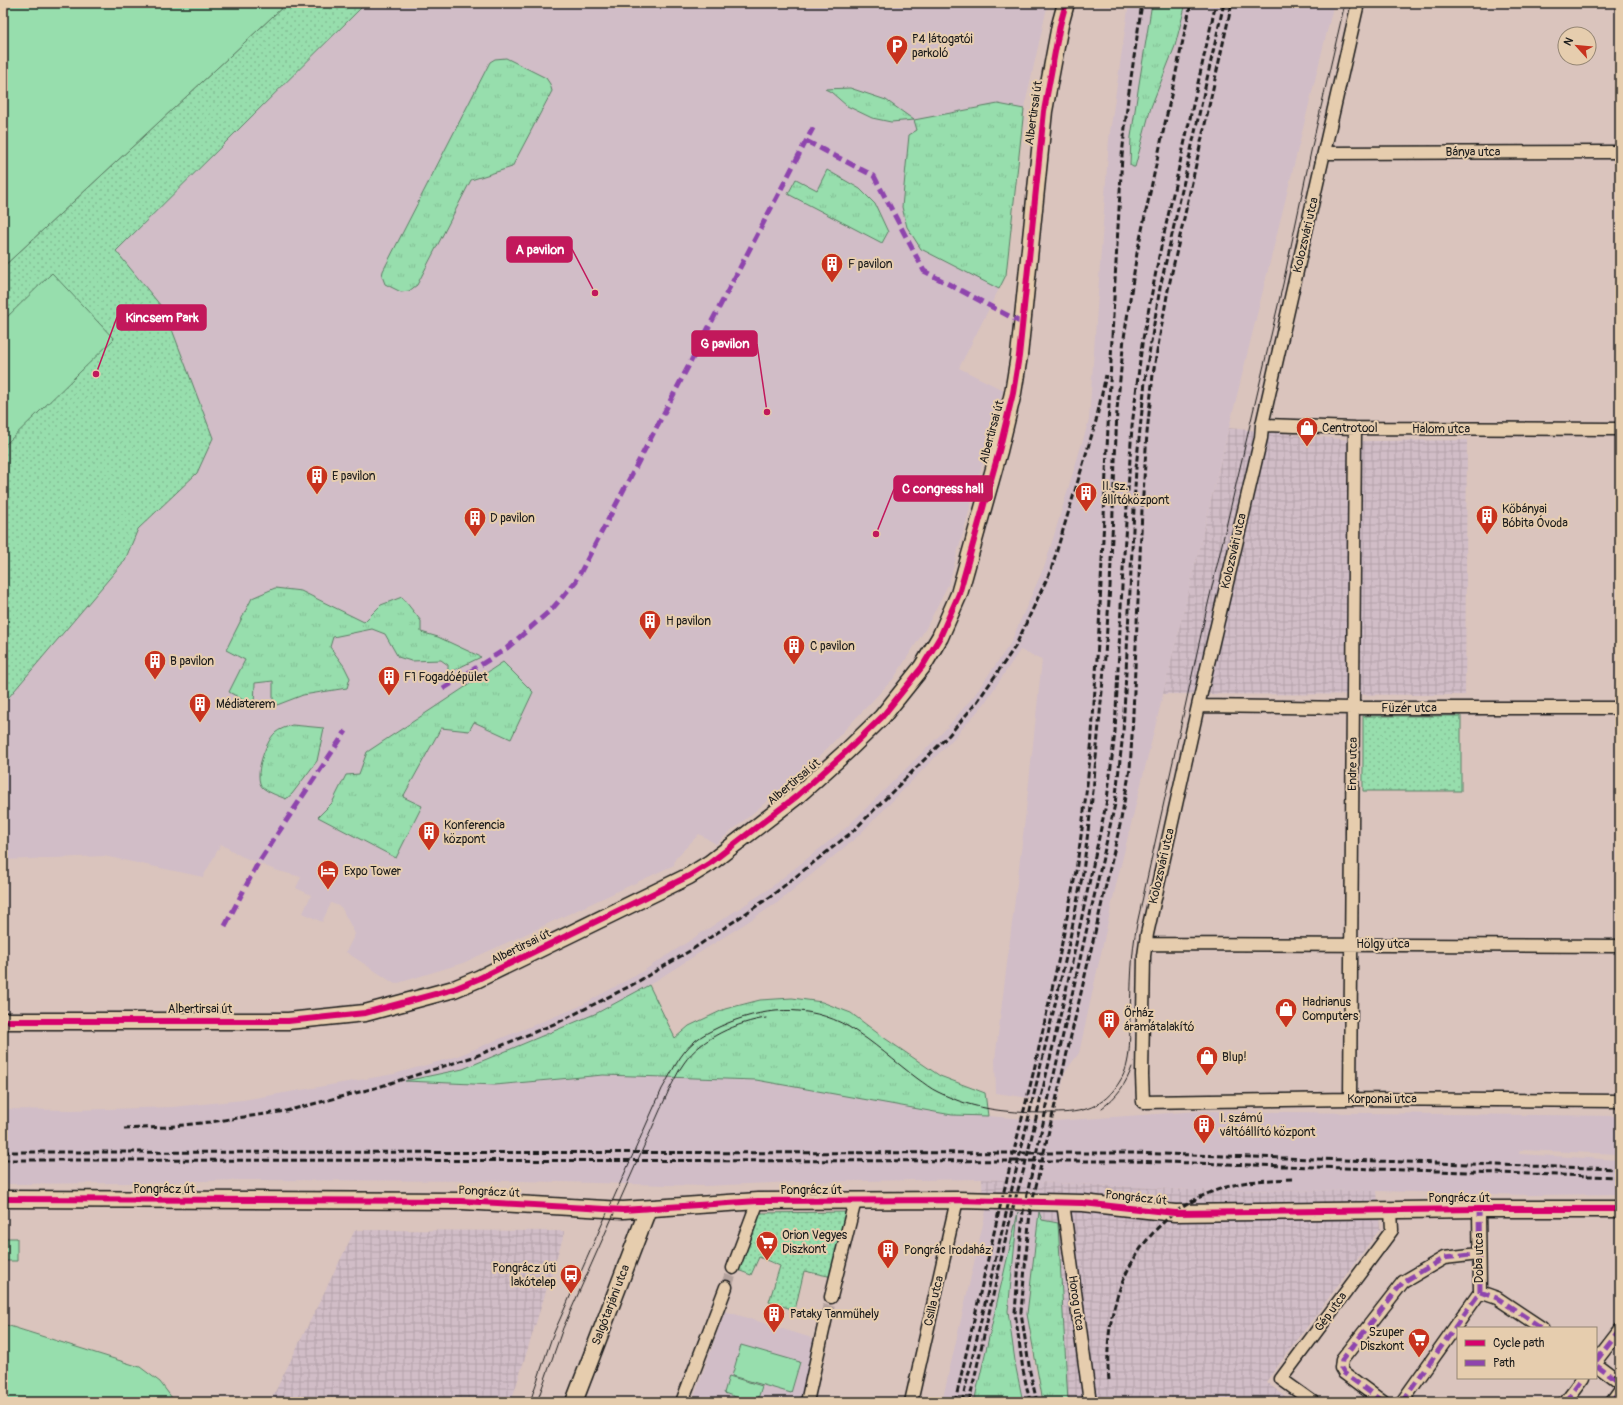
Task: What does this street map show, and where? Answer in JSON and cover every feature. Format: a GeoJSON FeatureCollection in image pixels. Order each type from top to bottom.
{"type":"FeatureCollection","features":[{"type":"Feature","properties":{"kind":"street","name":"Albertirsai út"},"geometry":{"type":"LineString","coordinates":[[3,1021],[288,1021],[365,1013],[454,989],[511,964],[689,876],[726,851],[797,796],[847,751],[882,717],[922,667],[940,637],[959,594],[1013,393],[1019,356],[1044,111],[1060,25],[1066,3]]}},
{"type":"Feature","properties":{"kind":"street","name":"Kolozsvári utca"},"geometry":{"type":"LineString","coordinates":[[1144,1102],[1142,1074],[1144,956],[1147,934],[1198,706],[1261,438],[1262,425],[1358,3]]}},
{"type":"Feature","properties":{"kind":"street","name":"Bánya utca"},"geometry":{"type":"LineString","coordinates":[[1325,153],[1620,152]]}},
{"type":"Feature","properties":{"kind":"street","name":"Halom utca"},"geometry":{"type":"LineString","coordinates":[[1262,425],[1355,428],[1620,429]]}},
{"type":"Feature","properties":{"kind":"street","name":"Endre utca"},"geometry":{"type":"LineString","coordinates":[[1350,1099],[1355,428]]}},
{"type":"Feature","properties":{"kind":"street","name":"Füzér utca"},"geometry":{"type":"LineString","coordinates":[[1198,706],[1354,708],[1620,708]]}},
{"type":"Feature","properties":{"kind":"street","name":"Hölgy utca"},"geometry":{"type":"LineString","coordinates":[[1146,944],[1620,946]]}},
{"type":"Feature","properties":{"kind":"street","name":"Korponai utca"},"geometry":{"type":"LineString","coordinates":[[1144,1102],[1350,1099],[1620,1100]]}},
{"type":"Feature","properties":{"kind":"street","name":"Pongrácz út"},"geometry":{"type":"LineString","coordinates":[[3,1199],[462,1201],[623,1210],[758,1201],[957,1200],[1083,1203],[1175,1214],[1479,1209],[1620,1209]]}},
{"type":"Feature","properties":{"kind":"street","name":"Csilla utca"},"geometry":{"type":"LineString","coordinates":[[911,1402],[957,1200]]}},
{"type":"Feature","properties":{"kind":"street"},"geometry":{"type":"LineString","coordinates":[[734,1268],[758,1201]]}},
{"type":"Feature","properties":{"kind":"street"},"geometry":{"type":"LineString","coordinates":[[831,1297],[855,1201]]}},
{"type":"Feature","properties":{"kind":"street","name":"Horog utca"},"geometry":{"type":"LineString","coordinates":[[1063,1203],[1090,1402]]}},
{"type":"Feature","properties":{"kind":"street","name":"Salgótarjáni utca"},"geometry":{"type":"LineString","coordinates":[[574,1402],[648,1209]]}},
{"type":"Feature","properties":{"kind":"street","name":"Doba utca"},"geometry":{"type":"LineString","coordinates":[[1402,1402],[1480,1292],[1479,1209]]}},
{"type":"Feature","properties":{"kind":"street","name":"Gép utca"},"geometry":{"type":"LineString","coordinates":[[1312,1402],[1282,1379],[1392,1230],[1391,1210]]}},
{"type":"Feature","properties":{"kind":"street"},"geometry":{"type":"LineString","coordinates":[[1383,1402],[1344,1373],[1341,1368],[1342,1360],[1403,1282],[1444,1258],[1479,1254]]}},
{"type":"Feature","properties":{"kind":"street"},"geometry":{"type":"LineString","coordinates":[[682,1402],[725,1289]]}},
{"type":"Feature","properties":{"kind":"street"},"geometry":{"type":"LineString","coordinates":[[1480,1292],[1497,1298],[1540,1327]]}},
{"type":"Feature","properties":{"kind":"street"},"geometry":{"type":"LineString","coordinates":[[807,1402],[826,1317]]}},
{"type":"Feature","properties":{"kind":"street"},"geometry":{"type":"LineString","coordinates":[[1597,1360],[1620,1330]]}},
{"type":"Feature","properties":{"kind":"street"},"geometry":{"type":"LineString","coordinates":[[1597,1366],[1620,1383]]}},
{"type":"Feature","properties":{"kind":"street"},"geometry":{"type":"LineString","coordinates":[[1565,1402],[1582,1379]]}},
{"type":"Feature","properties":{"kind":"street"},"geometry":{"type":"LineString","coordinates":[[1612,1402],[1620,1391]]}},
{"type":"Feature","properties":{"kind":"shaded area"},"geometry":{"type":"Polygon","coordinates":[[[366,3],[1048,3],[1024,109],[1006,275],[959,368],[1003,390],[949,583],[926,628],[894,678],[817,759],[716,844],[699,834],[675,859],[674,865],[463,963],[395,984],[346,952],[355,934],[341,907],[331,903],[322,922],[303,913],[311,895],[296,888],[301,877],[275,870],[241,856],[221,844],[203,877],[104,856],[3,860],[3,704],[125,560],[138,529],[197,473],[165,311],[115,251],[366,3]]]}},
{"type":"Feature","properties":{"kind":"shaded area"},"geometry":{"type":"Polygon","coordinates":[[[1129,3],[1334,3],[1116,885],[1079,1053],[1065,1072],[1058,1102],[996,1093],[995,1059],[1025,819],[1042,660],[1020,650],[984,704],[954,738],[857,837],[777,903],[649,985],[597,1013],[463,1069],[407,1081],[495,1085],[603,1075],[756,1080],[953,1115],[1054,1121],[1200,1111],[1620,1116],[1620,1154],[1520,1150],[1519,1154],[1620,1160],[1620,1194],[1530,1195],[1377,1191],[1189,1190],[982,1179],[794,1182],[705,1186],[521,1181],[238,1180],[3,1184],[3,1109],[72,1110],[173,1107],[243,1100],[394,1074],[455,1057],[578,1007],[640,973],[766,891],[847,827],[944,731],[973,697],[1010,644],[1045,565],[1089,420],[1109,139],[1129,3]]]}},
{"type":"Feature","properties":{"kind":"shaded area"},"geometry":{"type":"Polygon","coordinates":[[[1229,428],[1362,441],[1467,440],[1465,695],[1163,694],[1229,428]]]}},
{"type":"Feature","properties":{"kind":"shaded area"},"geometry":{"type":"Polygon","coordinates":[[[982,1179],[1189,1190],[1377,1191],[1380,1229],[1266,1382],[1293,1402],[1068,1402],[1042,1220],[1039,1212],[986,1211],[983,1207],[982,1179]]]}},
{"type":"Feature","properties":{"kind":"shaded area"},"geometry":{"type":"Polygon","coordinates":[[[986,1211],[1039,1212],[1027,1314],[1035,1371],[1042,1402],[1023,1402],[1016,1368],[1008,1311],[1017,1216],[974,1402],[942,1402],[986,1211]]]}},
{"type":"Feature","properties":{"kind":"shaded area"},"geometry":{"type":"Polygon","coordinates":[[[355,1230],[565,1231],[511,1402],[270,1402],[355,1230]]]}},
{"type":"Feature","properties":{"kind":"shaded area"},"geometry":{"type":"Polygon","coordinates":[[[725,1311],[815,1339],[801,1402],[692,1402],[725,1311]]]}},
{"type":"Feature","properties":{"kind":"green space"},"geometry":{"type":"Polygon","coordinates":[[[3,3],[287,3],[3,267],[3,3]]]}},
{"type":"Feature","properties":{"kind":"green space"},"geometry":{"type":"Polygon","coordinates":[[[287,3],[366,3],[116,251],[165,311],[213,438],[197,473],[138,529],[125,560],[3,704],[3,267],[287,3]]]}},
{"type":"Feature","properties":{"kind":"green space"},"geometry":{"type":"Polygon","coordinates":[[[1152,3],[1186,3],[1175,46],[1151,107],[1135,167],[1133,167],[1130,165],[1131,137],[1152,3]]]}},
{"type":"Feature","properties":{"kind":"green space"},"geometry":{"type":"Polygon","coordinates":[[[506,58],[546,78],[552,91],[512,167],[471,180],[417,285],[409,291],[401,292],[385,284],[382,276],[383,271],[490,62],[495,59],[506,58]]]}},
{"type":"Feature","properties":{"kind":"green space"},"geometry":{"type":"Polygon","coordinates":[[[850,88],[886,100],[914,120],[891,122],[872,118],[847,106],[831,92],[825,89],[850,88]]]}},
{"type":"Feature","properties":{"kind":"green space"},"geometry":{"type":"Polygon","coordinates":[[[998,104],[1024,109],[1006,275],[999,289],[921,249],[907,227],[902,207],[909,135],[917,130],[914,120],[998,104]]]}},
{"type":"Feature","properties":{"kind":"green space"},"geometry":{"type":"Polygon","coordinates":[[[827,170],[860,189],[875,204],[888,232],[882,243],[788,194],[796,179],[817,190],[827,170]]]}},
{"type":"Feature","properties":{"kind":"green space"},"geometry":{"type":"Polygon","coordinates":[[[52,273],[114,339],[3,447],[3,321],[52,273]]]}},
{"type":"Feature","properties":{"kind":"green space"},"geometry":{"type":"Polygon","coordinates":[[[275,588],[301,591],[364,622],[381,605],[402,597],[421,621],[421,632],[438,637],[481,657],[448,673],[448,665],[441,660],[411,661],[398,657],[385,634],[372,629],[333,637],[330,647],[344,666],[350,678],[347,688],[303,695],[277,705],[273,702],[273,681],[255,683],[254,706],[229,692],[245,660],[226,650],[252,598],[275,588]]]}},
{"type":"Feature","properties":{"kind":"green space"},"geometry":{"type":"Polygon","coordinates":[[[503,662],[533,692],[511,739],[474,722],[469,731],[441,728],[403,797],[422,806],[396,858],[318,817],[332,803],[346,775],[359,774],[367,752],[503,662]]]}},
{"type":"Feature","properties":{"kind":"green space"},"geometry":{"type":"Polygon","coordinates":[[[1363,716],[1461,716],[1461,791],[1363,791],[1363,716]]]}},
{"type":"Feature","properties":{"kind":"green space"},"geometry":{"type":"Polygon","coordinates":[[[292,725],[324,728],[317,761],[292,794],[286,799],[263,788],[260,783],[259,776],[264,751],[271,737],[279,730],[292,725]]]}},
{"type":"Feature","properties":{"kind":"green space"},"geometry":{"type":"Polygon","coordinates":[[[649,985],[675,1038],[689,1026],[725,1009],[760,1000],[792,998],[822,1002],[851,1013],[880,1035],[940,1076],[985,1093],[988,1116],[952,1115],[756,1080],[603,1075],[495,1085],[405,1081],[463,1069],[597,1013],[649,985]]]}},
{"type":"Feature","properties":{"kind":"green space"},"geometry":{"type":"Polygon","coordinates":[[[849,1212],[833,1277],[804,1271],[795,1310],[769,1302],[780,1266],[759,1257],[751,1275],[735,1269],[755,1213],[849,1212]]]}},
{"type":"Feature","properties":{"kind":"green space"},"geometry":{"type":"Polygon","coordinates":[[[1018,1212],[1008,1311],[1016,1368],[1023,1402],[974,1402],[1018,1212]]]}},
{"type":"Feature","properties":{"kind":"green space"},"geometry":{"type":"Polygon","coordinates":[[[1039,1212],[1042,1220],[1058,1223],[1068,1402],[1043,1402],[1027,1314],[1039,1212]]]}},
{"type":"Feature","properties":{"kind":"green space"},"geometry":{"type":"Polygon","coordinates":[[[3,1238],[17,1238],[17,1261],[3,1261],[3,1238]]]}},
{"type":"Feature","properties":{"kind":"green space"},"geometry":{"type":"Polygon","coordinates":[[[3,1324],[140,1367],[160,1382],[175,1402],[3,1402],[3,1324]]]}},
{"type":"Feature","properties":{"kind":"green space"},"geometry":{"type":"Polygon","coordinates":[[[741,1345],[800,1362],[791,1393],[732,1376],[741,1345]]]}},
{"type":"Feature","properties":{"kind":"green space"},"geometry":{"type":"Polygon","coordinates":[[[729,1376],[762,1386],[757,1402],[751,1402],[724,1393],[729,1376]]]}},
{"type":"Feature","properties":{"kind":"tunnel"},"geometry":{"type":"LineString","coordinates":[[726,1287],[733,1268]]}},
{"type":"Feature","properties":{"kind":"tunnel"},"geometry":{"type":"LineString","coordinates":[[826,1317],[831,1297]]}},
{"type":"Feature","properties":{"kind":"tram line"},"geometry":{"type":"LineString","coordinates":[[530,1402],[552,1337],[662,1089],[685,1051],[695,1041],[707,1033],[735,1020],[768,1012],[784,1010],[817,1014],[833,1019],[849,1027],[935,1091],[966,1103],[994,1110],[1053,1113],[1083,1110],[1099,1103],[1107,1097],[1120,1081],[1124,1074],[1129,1050],[1132,970],[1137,924],[1204,621],[1283,284],[1313,142],[1345,3]]}},
{"type":"Feature","properties":{"kind":"tram line"},"geometry":{"type":"LineString","coordinates":[[537,1402],[563,1328],[669,1090],[680,1069],[691,1054],[710,1039],[732,1027],[766,1018]]}},
{"type":"Feature","properties":{"kind":"tram line"},"geometry":{"type":"LineString","coordinates":[[1102,1108],[1120,1090],[1132,1067]]}},
{"type":"Feature","properties":{"kind":"railway"},"geometry":{"type":"LineString","coordinates":[[955,1402],[999,1211],[1034,1070],[1060,953],[1076,871],[1082,829],[1091,749],[1099,628],[1113,316],[1122,156],[1128,98],[1142,3]]}},
{"type":"Feature","properties":{"kind":"railway"},"geometry":{"type":"LineString","coordinates":[[962,1402],[1067,953],[1083,872],[1093,791],[1104,669],[1110,587],[1117,410],[1124,338],[1137,253],[1191,3]]}},
{"type":"Feature","properties":{"kind":"railway"},"geometry":{"type":"LineString","coordinates":[[969,1402],[1012,1211],[1025,1165],[1065,995],[1107,800],[1115,732],[1132,426],[1142,344],[1159,256],[1216,3]]}},
{"type":"Feature","properties":{"kind":"railway"},"geometry":{"type":"LineString","coordinates":[[1030,1402],[1023,1370],[1015,1312],[1023,1212],[1115,804],[1123,733],[1136,468],[1146,372],[1160,288],[1224,3]]}},
{"type":"Feature","properties":{"kind":"railway"},"geometry":{"type":"LineString","coordinates":[[1037,1402],[1030,1372],[1021,1312],[1030,1212],[1120,825],[1130,769],[1142,510],[1147,433],[1153,374],[1168,290],[1232,3]]}},
{"type":"Feature","properties":{"kind":"railway"},"geometry":{"type":"LineString","coordinates":[[124,1129],[165,1127],[286,1111],[375,1088],[476,1056],[559,1022],[632,985],[693,949],[770,897],[852,832],[949,735],[977,702],[1015,647],[1051,570],[1096,421],[1106,375]]}},
{"type":"Feature","properties":{"kind":"railway"},"geometry":{"type":"LineString","coordinates":[[3,1152],[1132,1153],[1620,1169]]}},
{"type":"Feature","properties":{"kind":"railway"},"geometry":{"type":"LineString","coordinates":[[3,1160],[1132,1161],[1620,1177]]}},
{"type":"Feature","properties":{"kind":"railway"},"geometry":{"type":"LineString","coordinates":[[1109,1380],[1108,1348],[1112,1317],[1120,1287],[1134,1260],[1151,1235],[1173,1214],[1199,1197],[1238,1184],[1294,1179]]}},
{"type":"Feature","properties":{"kind":"marked path"},"geometry":{"type":"LineString","coordinates":[[443,689],[507,648],[552,609],[576,581],[813,128]]}},
{"type":"Feature","properties":{"kind":"marked path"},"geometry":{"type":"LineString","coordinates":[[806,141],[874,176],[924,271],[1022,323]]}},
{"type":"Feature","properties":{"kind":"marked path"},"geometry":{"type":"LineString","coordinates":[[225,926],[258,863],[346,731]]}},
{"type":"Feature","properties":{"kind":"marked path"},"geometry":{"type":"LineString","coordinates":[[1402,1402],[1480,1292],[1479,1209]]}},
{"type":"Feature","properties":{"kind":"marked path"},"geometry":{"type":"LineString","coordinates":[[1383,1402],[1344,1373],[1341,1368],[1342,1360],[1403,1282],[1444,1258],[1479,1254]]}},
{"type":"Feature","properties":{"kind":"marked path"},"geometry":{"type":"LineString","coordinates":[[1480,1292],[1497,1298],[1540,1327]]}},
{"type":"Feature","properties":{"kind":"marked path"},"geometry":{"type":"LineString","coordinates":[[1597,1360],[1620,1330]]}},
{"type":"Feature","properties":{"kind":"marked path"},"geometry":{"type":"LineString","coordinates":[[1597,1366],[1620,1383]]}},
{"type":"Feature","properties":{"kind":"marked path"},"geometry":{"type":"LineString","coordinates":[[1565,1402],[1582,1379]]}},
{"type":"Feature","properties":{"kind":"marked path"},"geometry":{"type":"LineString","coordinates":[[1612,1402],[1620,1391]]}},
{"type":"Feature","properties":{"kind":"cycle path"},"geometry":{"type":"LineString","coordinates":[[3,1021],[288,1021],[365,1013],[454,989],[478,979],[689,876],[710,863],[797,796],[847,751],[882,717],[922,667],[940,637],[959,594],[999,451],[1013,393],[1019,356],[1044,111],[1060,25],[1066,3]]}},
{"type":"Feature","properties":{"kind":"cycle path"},"geometry":{"type":"LineString","coordinates":[[3,1199],[462,1201],[623,1210],[758,1201],[957,1200],[1083,1203],[1175,1213],[1479,1209],[1620,1209]]}},
{"type":"Feature","properties":{"kind":"place","name":"P4 látogatói parkoló"},"geometry":{"type":"Point","coordinates":[897,66]}},
{"type":"Feature","properties":{"kind":"place","name":"F pavilon"},"geometry":{"type":"Point","coordinates":[832,284]}},
{"type":"Feature","properties":{"kind":"place","name":"A pavilon"},"geometry":{"type":"Point","coordinates":[595,293]}},
{"type":"Feature","properties":{"kind":"place","name":"Kincsem Park"},"geometry":{"type":"Point","coordinates":[96,374]}},
{"type":"Feature","properties":{"kind":"place","name":"G pavilon"},"geometry":{"type":"Point","coordinates":[767,412]}},
{"type":"Feature","properties":{"kind":"place","name":"Centrotool"},"geometry":{"type":"Point","coordinates":[1307,448]}},
{"type":"Feature","properties":{"kind":"place","name":"E pavilon"},"geometry":{"type":"Point","coordinates":[317,496]}},
{"type":"Feature","properties":{"kind":"place","name":"II. sz. állítóközpont"},"geometry":{"type":"Point","coordinates":[1086,512]}},
{"type":"Feature","properties":{"kind":"place","name":"C congress hall"},"geometry":{"type":"Point","coordinates":[876,534]}},
{"type":"Feature","properties":{"kind":"place","name":"Kőbányai Bóbita Óvoda"},"geometry":{"type":"Point","coordinates":[1487,536]}},
{"type":"Feature","properties":{"kind":"place","name":"D pavilon"},"geometry":{"type":"Point","coordinates":[475,538]}},
{"type":"Feature","properties":{"kind":"place","name":"H pavilon"},"geometry":{"type":"Point","coordinates":[650,640]}},
{"type":"Feature","properties":{"kind":"place","name":"C pavilon"},"geometry":{"type":"Point","coordinates":[794,666]}},
{"type":"Feature","properties":{"kind":"place","name":"B pavilon"},"geometry":{"type":"Point","coordinates":[155,680]}},
{"type":"Feature","properties":{"kind":"place","name":"F1 Fogadóépület"},"geometry":{"type":"Point","coordinates":[389,696]}},
{"type":"Feature","properties":{"kind":"place","name":"Médiaterem"},"geometry":{"type":"Point","coordinates":[200,724]}},
{"type":"Feature","properties":{"kind":"place","name":"Konferencia központ"},"geometry":{"type":"Point","coordinates":[429,852]}},
{"type":"Feature","properties":{"kind":"place","name":"Expo Tower"},"geometry":{"type":"Point","coordinates":[328,890]}},
{"type":"Feature","properties":{"kind":"place","name":"Hadrianus Computers"},"geometry":{"type":"Point","coordinates":[1286,1028]}},
{"type":"Feature","properties":{"kind":"place","name":"Őrház áramátalakító"},"geometry":{"type":"Point","coordinates":[1109,1040]}},
{"type":"Feature","properties":{"kind":"place","name":"Blup!"},"geometry":{"type":"Point","coordinates":[1207,1076]}},
{"type":"Feature","properties":{"kind":"place","name":"I. számú váltóállító központ"},"geometry":{"type":"Point","coordinates":[1204,1144]}},
{"type":"Feature","properties":{"kind":"place","name":"Orion Vegyes Diszkont"},"geometry":{"type":"Point","coordinates":[767,1262]}},
{"type":"Feature","properties":{"kind":"place","name":"Pongrác Irodaház"},"geometry":{"type":"Point","coordinates":[888,1270]}},
{"type":"Feature","properties":{"kind":"place","name":"Pongrácz úti lakótelep"},"geometry":{"type":"Point","coordinates":[571,1294]}},
{"type":"Feature","properties":{"kind":"place","name":"Pataky Tanműhely"},"geometry":{"type":"Point","coordinates":[774,1334]}},
{"type":"Feature","properties":{"kind":"place","name":"Szuper Diszkont"},"geometry":{"type":"Point","coordinates":[1419,1358]}}]}
